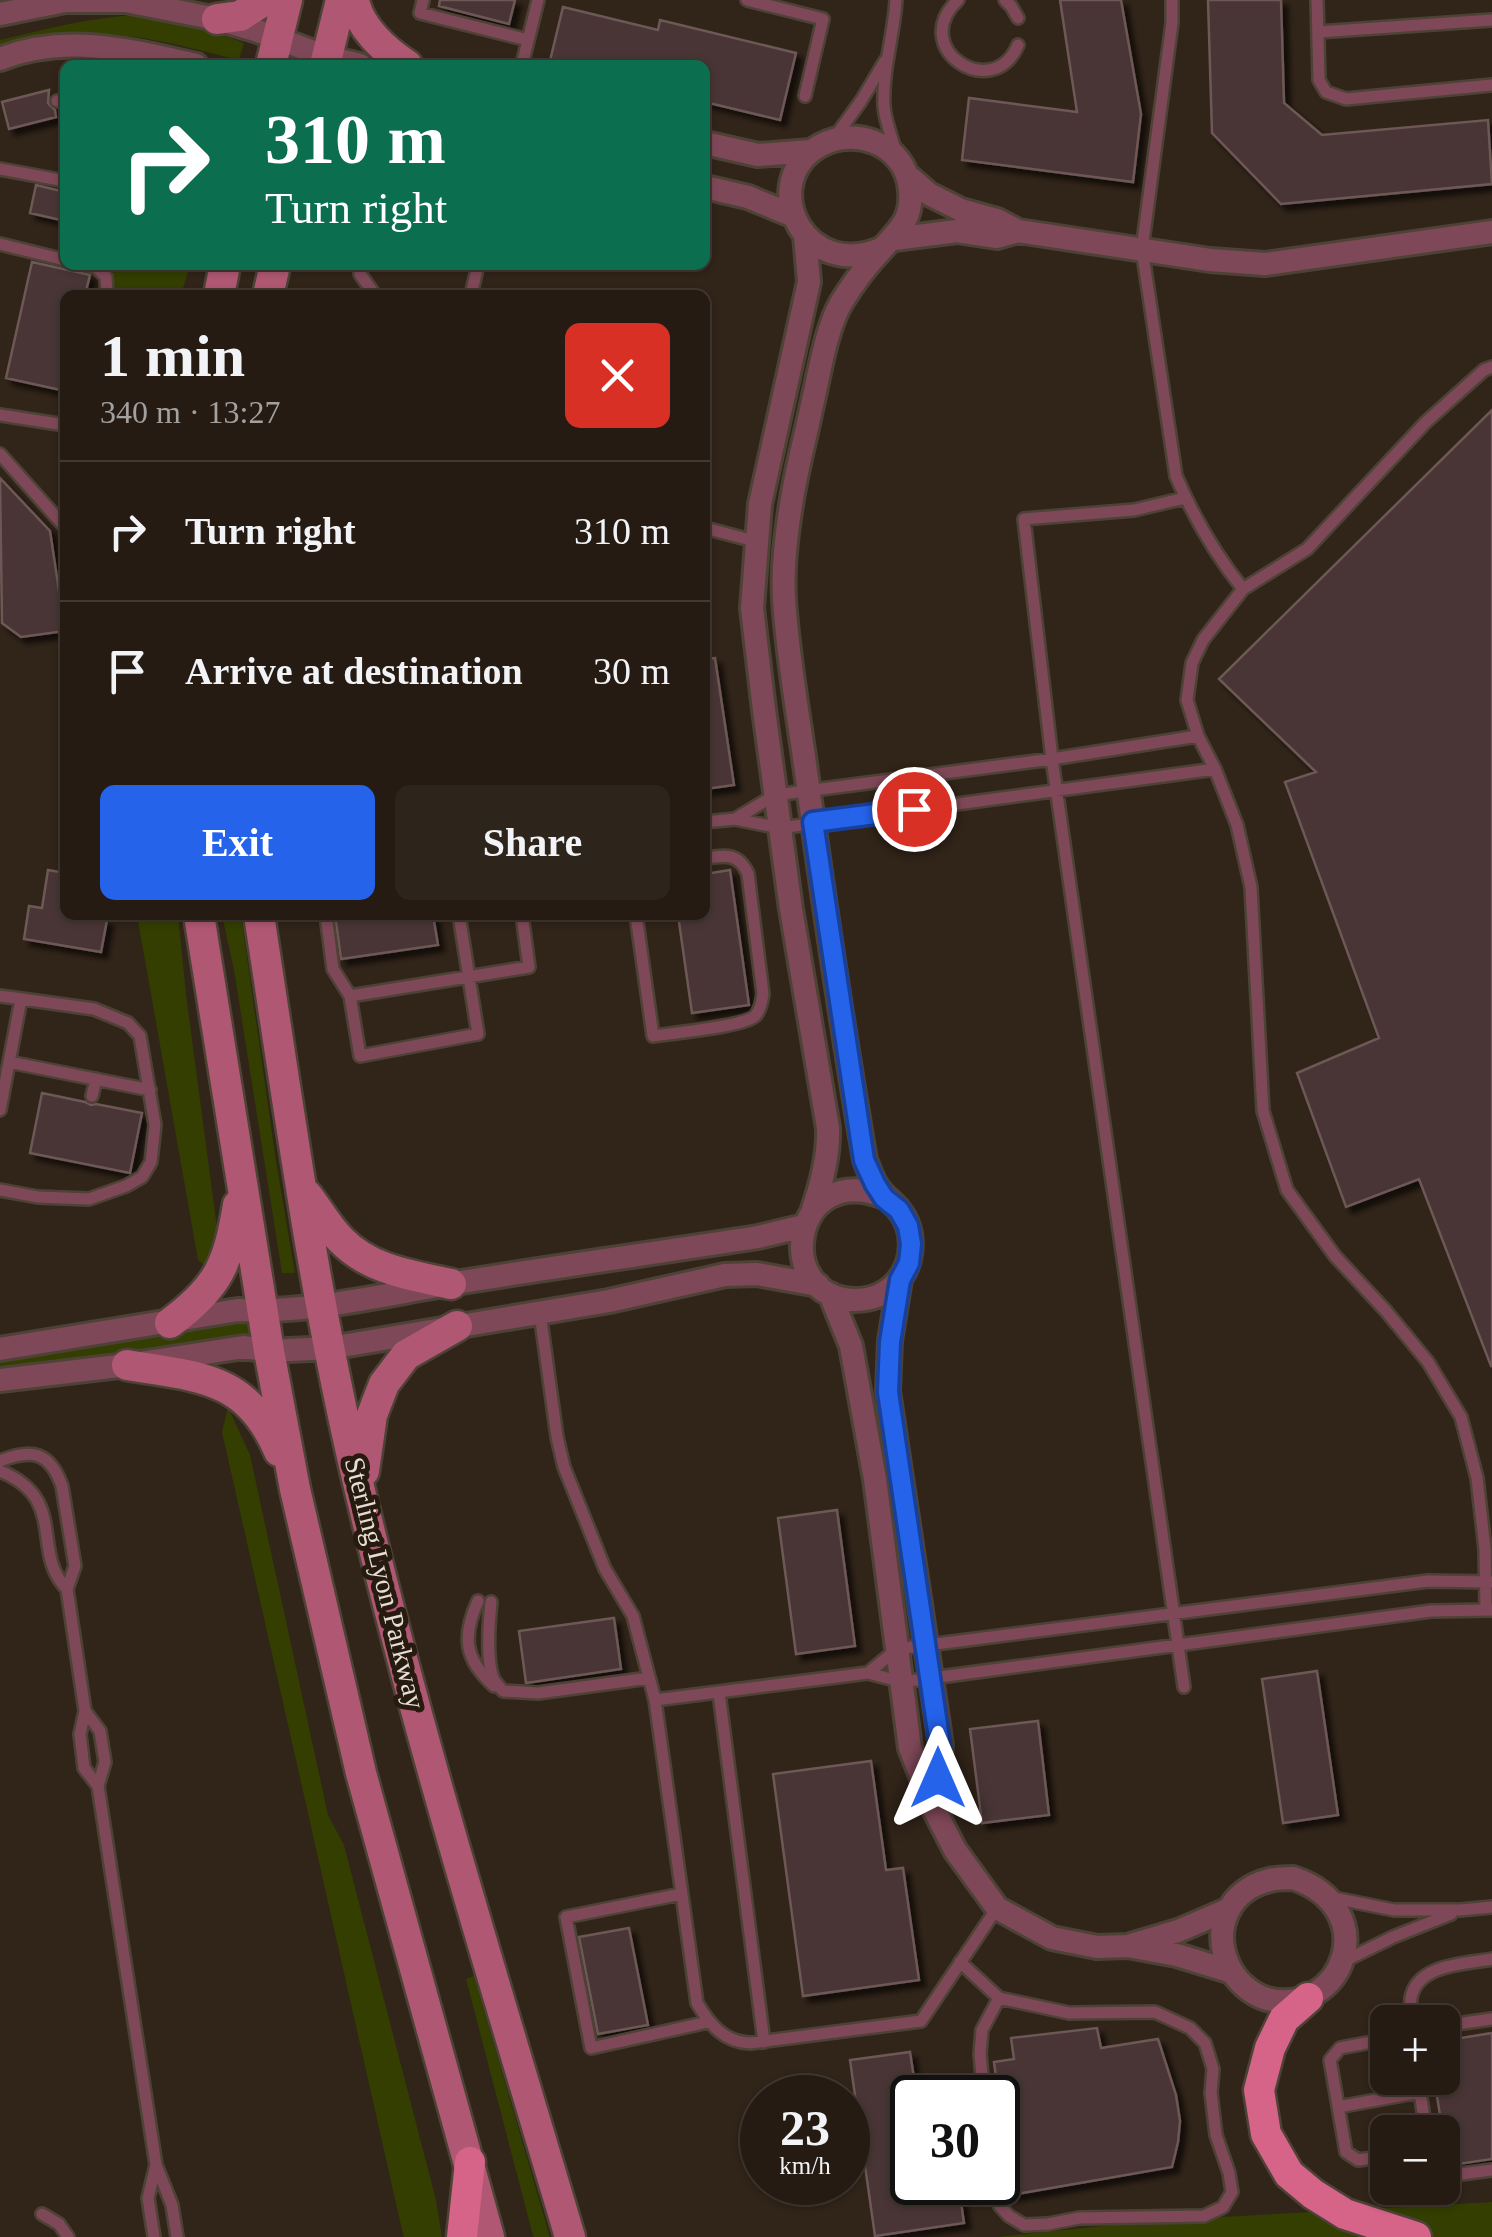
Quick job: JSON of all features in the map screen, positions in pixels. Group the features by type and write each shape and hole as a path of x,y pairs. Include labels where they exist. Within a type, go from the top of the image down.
{"main road":[{"path":"217,20 240,16 265,0"},
{"path":"274,52 287,0"},
{"path":"326,60 341,0"},
{"path":"354,0 368,30 400,60"},
{"path":"200,920 262,1311 295,1489 361,1774 489,2237"},
{"name":"Sterling Lyon Parkway","path":"260,920 301,1188 360,1494 425,1743 570,2237"},
{"path":"170,1323 214,1281 231,1246 242,1182"},
{"path":"301,1188 339,1238 357,1254 390,1270 450,1284"},
{"path":"360,1494 372,1415 384,1384 406,1354 457,1326"},
{"path":"127,1366 206,1378 239,1394 268,1428 295,1489"},
{"path":"1308,1998 1284,2019 1270,2048 1259,2090 1266,2134 1289,2174 1313,2194 1345,2214 1416,2237"},
{"path":"462,2237 470,2162"}],"street":[{"path":"0,14 65,1 126,1 217,20 274,52 320,60"},
{"path":"0,59 68,44 123,49 173,60"},
{"path":"1232,1972 1128,1946 1097,1947 1052,1938 997,1908 955,1850 910,1748 874,1479 850,1346 824,1290 802,1258 801,1242 822,1185 828,1128 775,794 752,608 760,504 809,282 790,198 792,181 811,152 832,139 850,136 884,146 929,194 961,210 998,220 1018,231 1142,250 1264,264 1492,232"},
{"path":"710,144 758,155 811,152"},
{"path":"884,1198 864,1160 813,822 784,596 793,492 824,354 840,305 904,225 910,209 910,192 902,167"},
{"path":"710,188 748,196 799,226 819,248 850,257 867,255 888,243 957,232 997,237 1018,231"},
{"path":"0,1349 238,1310 323,1307 758,1236 808,1219 823,1200 837,1193 870,1191 899,1210 908,1226 911,1244 909,1263 900,1280 890,1342 888,1392 940,1745 935,1812"},
{"path":"0,1380 127,1366 244,1347 269,1351 330,1348 609,1301 725,1275 757,1274 824,1290 844,1300 875,1298 900,1280"},
{"path":"1128,1946 1227,1910 1253,1886 1272,1879 1293,1878 1329,1897 1346,1934 1344,1956 1335,1974 1308,1998 1282,2002 1262,1998 1245,1988 1224,1954 1222,1934 1227,1910"}],"lane":[{"path":"424,0 420,13 528,40"},
{"path":"523,60 538,0"},
{"path":"747,0 823,19 805,96"},
{"path":"896,0 884,108 902,167"},
{"path":"958,0 946,13 942,26 948,52 956,62 968,69 995,68 1007,62 1018,45"},
{"path":"1005,0 1018,18"},
{"path":"1172,0 1142,250 1176,476 1217,557 1243,589"},
{"path":"1317,0 1320,80 1326,92 1346,99 1492,84"},
{"path":"1318,32 1492,20"},
{"path":"832,139 888,57"},
{"path":"0,169 60,179"},
{"path":"0,244 60,259"},
{"path":"655,1700 868,1673 902,1682 1431,1611 1489,1609 1477,1478 1461,1417 1428,1362 1335,1256 1287,1190 1263,1111 1251,887 1236,825 1187,700 1192,663 1203,640 1243,589 1307,550 1426,422 1492,367"},
{"path":"0,414 60,424"},
{"path":"0,454 60,521"},
{"path":"1184,1686 1056,792 1024,519 1134,510 1185,498"},
{"path":"710,529 758,542"},
{"path":"735,818 775,794 1198,736"},
{"path":"710,821 735,818 780,828 1214,770"},
{"path":"637,920 653,1036 739,1023 755,1016 761,1005 761,969 748,874 744,863 734,856 710,858"},
{"path":"327,920 333,969 350,996 360,1056 478,1034 460,920"},
{"path":"350,996 529,967 523,920"},
{"path":"0,996 94,1010 128,1023 140,1036 155,1125 151,1162 142,1177 126,1186 90,1199 38,1197 0,1190"},
{"path":"0,1110 22,999"},
{"path":"9,1062 150,1090"},
{"path":"92,1096 96,1079"},
{"path":"540,1313 556,1436 564,1467 605,1569 633,1616 655,1700 698,2004 708,2022 737,2042 764,2042 921,2020 997,1908"},
{"path":"0,1461 32,1452 45,1458 58,1474 65,1497 75,1566 67,1589 86,1711 80,1734 84,1768 98,1786"},
{"path":"0,1471 37,1498 45,1517 54,1571 67,1589"},
{"path":"868,1673 897,1649 1428,1581 1489,1582"},
{"path":"504,1692 493,1678 484,1601 469,1620 470,1656 486,1679 504,1692 538,1693 649,1678"},
{"path":"720,1693 764,2042"},
{"path":"86,1711 100,1731 105,1762 98,1786 156,2165 172,2205 177,2237"},
{"path":"682,1894 566,1917 591,2048 708,2022"},
{"path":"1329,1897 1394,1910 1492,1907"},
{"path":"1340,1963 1460,1910"},
{"path":"1411,2005 1418,1982 1438,1969 1492,1960"},
{"path":"960,1962 999,1998 1069,2013 1156,2012 1190,2028 1206,2043 1214,2069 1211,2093 1216,2135 1232,2192 1223,2207 1204,2216 1078,2218 1024,2225 999,2205"},
{"path":"982,2075 982,2030 999,1998"},
{"path":"1460,2023 1492,2019"},
{"path":"1370,2043 1340,2048 1330,2060 1346,2152 1358,2160 1370,2158"},
{"path":"1338,2107 1404,2095"},
{"path":"154,2237 148,2198 156,2165"},
{"path":"1460,2174 1492,2170"},
{"path":"42,2214 59,2224 68,2237"}],"green space":[{"path":"134,15 190,26 244,43 239,60 113,34 61,35 0,45 0,40 50,28"},
{"path":"114,270 188,270 182,290 108,290"},
{"path":"138,920 179,920 217,1228 209,1269 198,1260"},
{"path":"223,920 242,920 295,1273 282,1273"},
{"path":"262,1311 269,1351 0,1380 0,1349"},
{"path":"228,1407 250,1455 328,1815 344,1845 436,2200 442,2237 404,2237 402,2230 222,1432"},
{"path":"474,1976 550,2237 534,2237 532,2232 466,1979"},
{"path":"1492,2202 1492,2237 997,2237 1150,2221"}],"building":[{"path":"440,0 515,0 509,24 439,6"},
{"path":"1060,0 1121,0 1141,114 1133,182 962,160 969,98 1077,112"},
{"path":"1208,0 1281,0 1284,103 1322,135 1488,120 1492,184 1281,204 1212,133"},
{"path":"563,7 658,30 660,20 796,53 780,120 710,103 710,60 550,60"},
{"path":"49,90 48,103 56,117 9,129 2,102"},
{"path":"36,185 60,191 60,220 30,213"},
{"path":"32,262 90,275 86,290 60,290 60,390 6,378"},
{"path":"1492,410 1491,1366 1419,1179 1346,1207 1297,1073 1379,1038 1285,782 1316,772 1219,679"},
{"path":"0,478 50,531 60,598 60,632 21,637 2,623"},
{"path":"710,658 715,658 734,785 710,788"},
{"path":"48,870 60,872 60,920 107,920 101,952 24,939 29,906 42,908"},
{"path":"730,870 749,1005 692,1013 679,920 710,920 710,873"},
{"path":"336,920 434,920 438,945 341,959"},
{"path":"42,1093 142,1113 130,1173 30,1153"},
{"path":"837,1510 855,1646 796,1654 778,1518"},
{"path":"614,1618 621,1669 526,1683 519,1631"},
{"path":"1317,1671 1338,1815 1283,1823 1262,1679"},
{"path":"1038,1721 1049,1815 982,1823 970,1729"},
{"path":"871,1761 886,1870 903,1868 919,1980 803,1996 773,1774"},
{"path":"629,1928 648,2025 598,2034 579,1937"},
{"path":"1097,2028 1101,2048 1158,2039 1180,2121 1172,2167 1020,2193 1020,2075 996,2075 994,2062 1014,2059 1011,2038"},
{"path":"1492,2033 1492,2159 1460,2164 1460,2115 1440,2115 1437,2095 1460,2095 1460,2038"},
{"path":"910,2052 914,2075 890,2075 890,2205 961,2205 964,2223 875,2236 870,2201 870,2075 852,2075 850,2060"}],"route":[{"path":"914,809 813,822 864,1160 884,1198 899,1210 908,1226 911,1244 909,1263 900,1280 890,1342 888,1392 940,1745 938,1778"}]}
